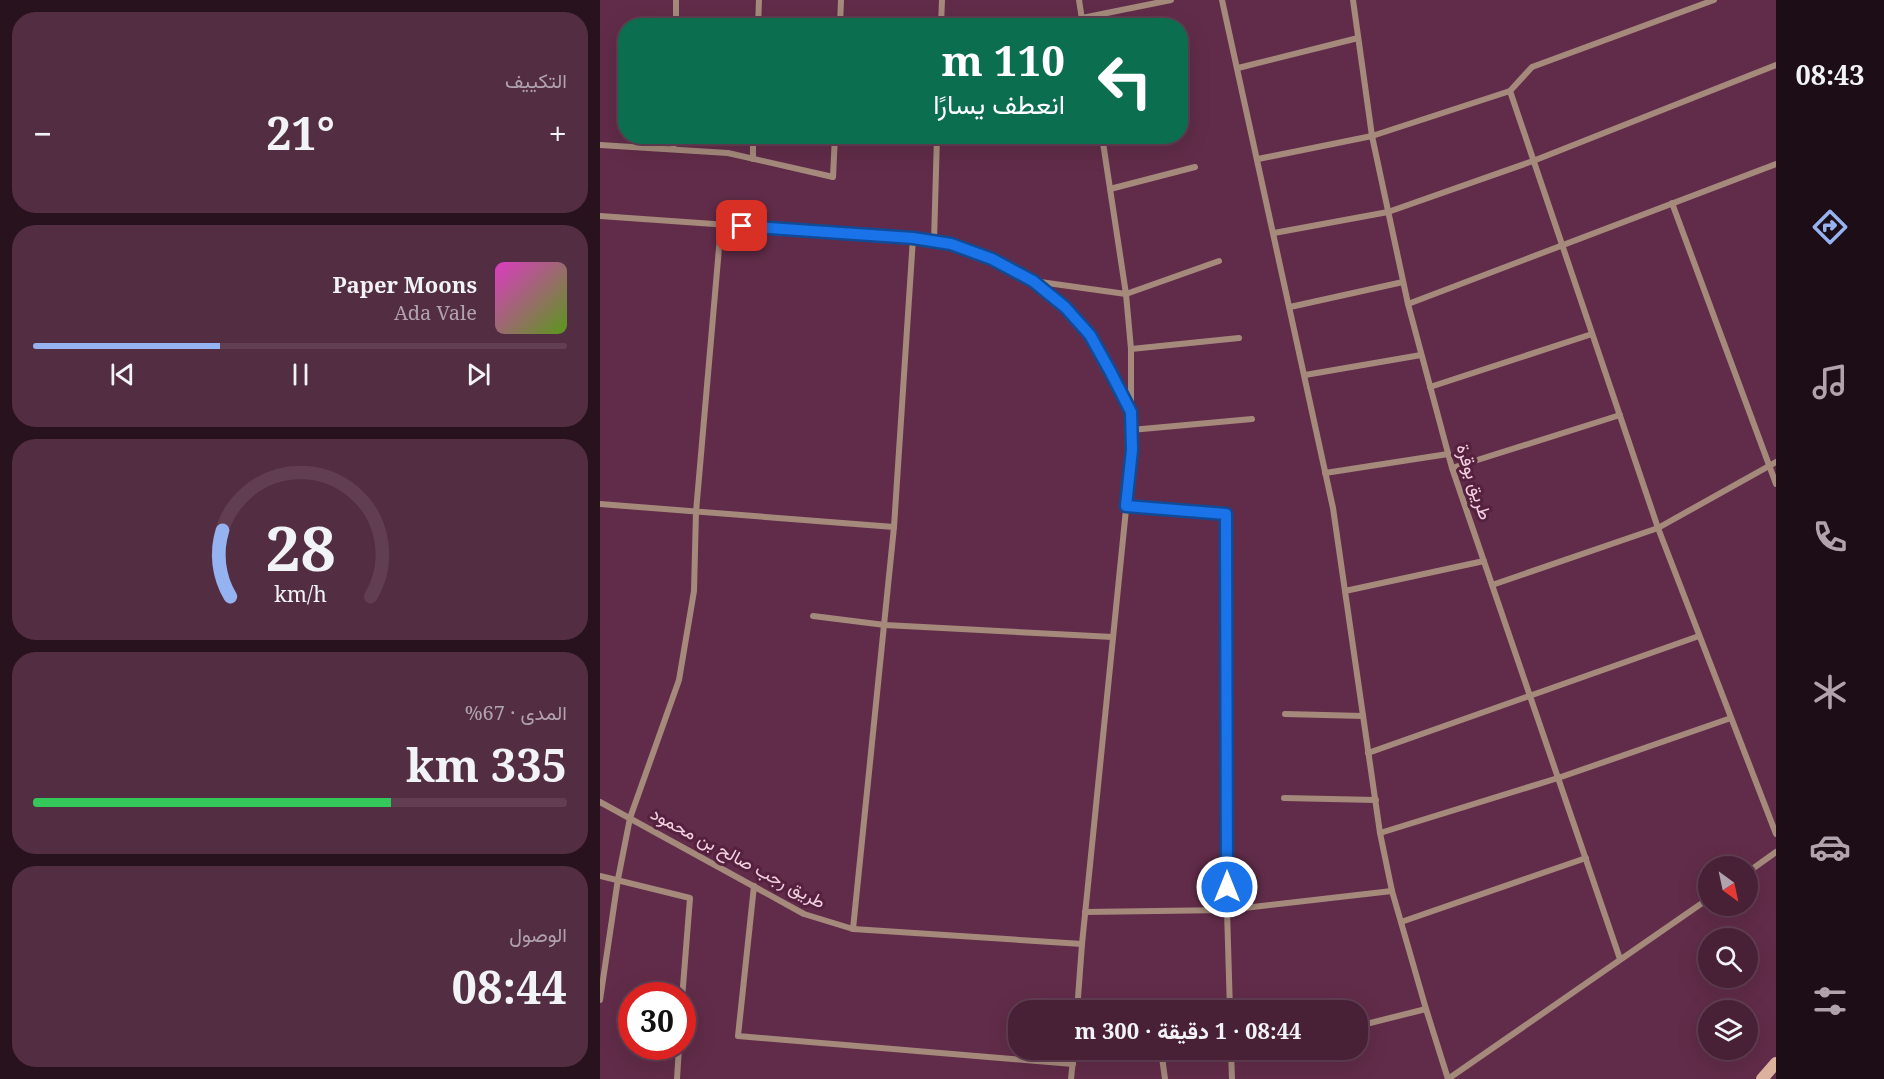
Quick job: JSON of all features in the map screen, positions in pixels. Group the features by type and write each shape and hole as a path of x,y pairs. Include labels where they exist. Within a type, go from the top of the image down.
{"street":[{"path":"676,0 676,18"},
{"path":"758,18 759,0"},
{"path":"840,18 841,0"},
{"path":"941,18 942,0"},
{"path":"1079,0 1082,18 1172,0"},
{"path":"1222,0 1333,508 1380,833 1392,891 1448,1079 1698,905"},
{"name":"طريق بوقرة","path":"1353,0 1372,136 1407,304 1448,454 1620,960"},
{"path":"1258,159 1372,136 1509,91 1532,67 1714,0"},
{"path":"1238,68 1358,38"},
{"path":"1274,233 1388,212 1533,161 1776,65"},
{"path":"1509,91 1658,528 1776,834"},
{"path":"674,144 674,149"},
{"path":"753,144 753,159"},
{"path":"600,145 728,153 833,177 835,144"},
{"path":"934,241 937,144"},
{"path":"1078,1000 1132,450 1131,349 1126,294 1103,144"},
{"path":"1407,304 1776,164"},
{"path":"1110,189 1195,167"},
{"path":"1672,203 1776,484"},
{"path":"600,216 913,238 951,244 992,259 1033,281 1065,307 1090,335 1131,412"},
{"path":"600,1000 618,879 630,818 679,680 694,591 696,512 721,225"},
{"path":"853,929 894,527 913,238"},
{"path":"1033,281 1126,294 1219,261"},
{"path":"1290,307 1403,282"},
{"path":"1430,387 1592,334"},
{"path":"1131,349 1239,338"},
{"path":"1305,375 1421,356"},
{"path":"1452,468 1620,415"},
{"path":"1131,430 1252,419"},
{"path":"1325,473 1448,454"},
{"path":"1492,585 1658,528 1776,462"},
{"path":"600,504 894,527"},
{"path":"1126,506 1226,514 1227,910 1230,1000"},
{"path":"1345,591 1484,561"},
{"path":"813,616 885,625 1113,637"},
{"path":"1368,753 1699,636"},
{"path":"1285,714 1363,716"},
{"path":"1380,833 1558,778 1731,718"},
{"path":"1284,798 1376,800"},
{"name":"طريق رجب صالح بن محمود","path":"600,802 804,914 853,929 1082,945"},
{"path":"1758,865 1776,852"},
{"path":"1401,922 1586,858"},
{"path":"600,876 690,898 683,982"},
{"path":"754,886 738,1036 1073,1064"},
{"path":"1085,912 1227,910 1392,891"},
{"path":"1368,1024 1426,1009"},
{"path":"677,1079 678,1060"},
{"path":"1071,1079 1073,1060"},
{"path":"1162,1060 1165,1079"},
{"path":"1231,1060 1232,1079"},
{"path":"1762,1079 1776,1063"}],"route":[{"path":"742,226 913,238 951,244 992,259 1033,281 1065,307 1090,335 1131,412 1132,450 1126,506 1226,514 1227,887"}]}
